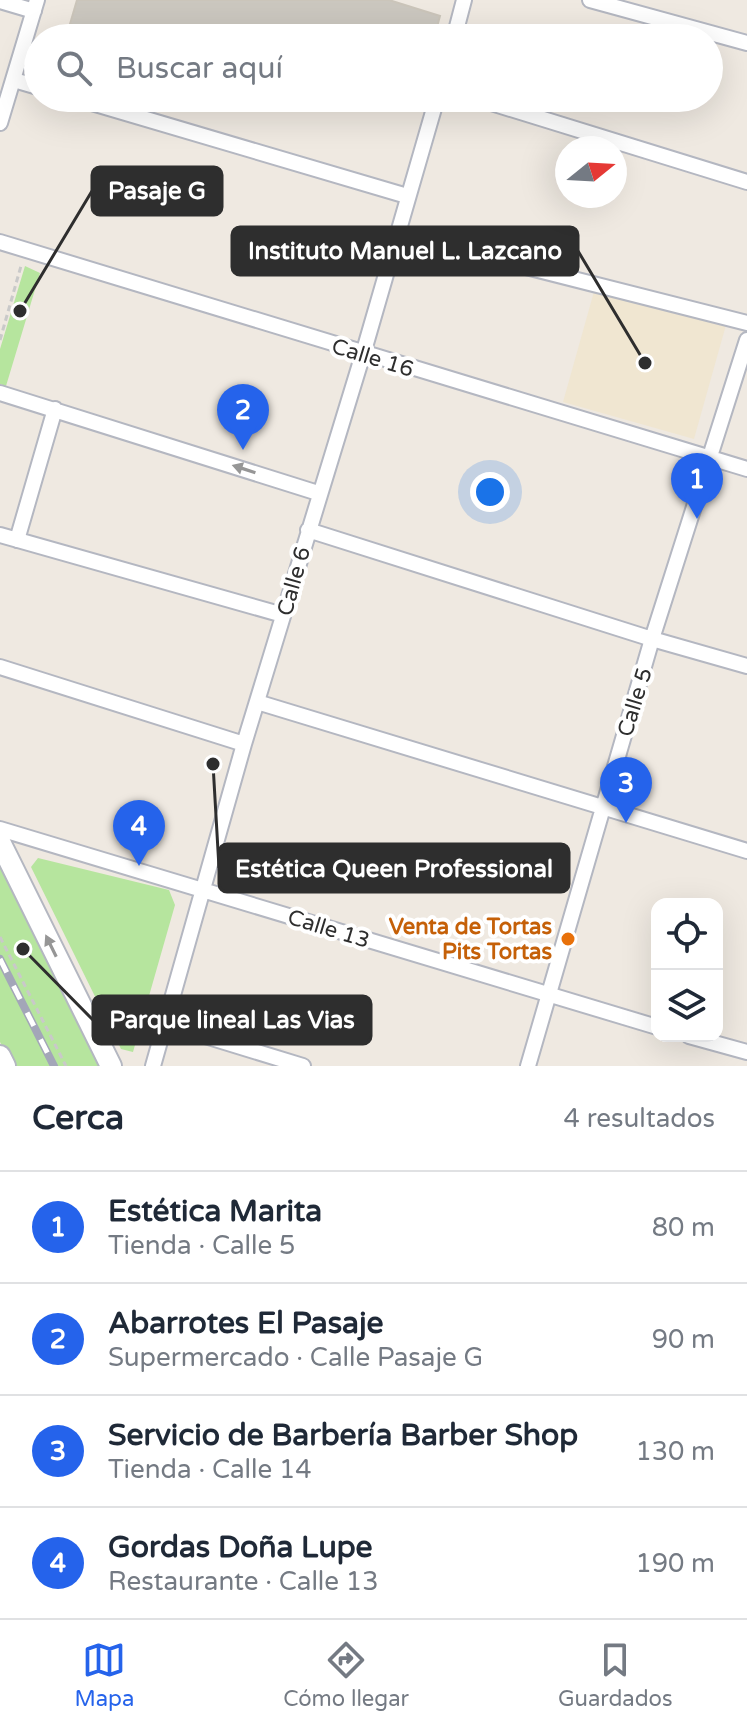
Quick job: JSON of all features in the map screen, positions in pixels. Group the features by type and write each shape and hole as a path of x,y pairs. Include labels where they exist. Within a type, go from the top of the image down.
{"main road":[{"path":"0,842 111,1066"},
{"path":"0,1056 5,1066"}],"street":[{"path":"458,24 464,0"},
{"path":"590,0 678,24"},
{"path":"0,1 36,6"},
{"path":"723,36 747,43"},
{"path":"0,123 24,46"},
{"path":"14,80 24,83"},
{"path":"122,112 407,196"},
{"name":"Calle 6","path":"153,1066 244,744 318,493 363,354 433,112"},
{"path":"520,112 747,182"},
{"path":"396,234 747,323"},
{"name":"Calle 16","path":"0,242 747,469"},
{"name":"Calle 5","path":"528,1066 652,639 747,340"},
{"path":"0,393 318,493"},
{"path":"17,540 55,409"},
{"path":"308,530 747,666"},
{"path":"0,535 283,615"},
{"path":"0,667 244,744"},
{"path":"257,702 747,851"},
{"name":"Calle 13","path":"0,829 651,1025"},
{"path":"166,1024 303,1066"},
{"path":"711,1042 747,1052"}],"path":[{"path":"0,340 25,251"},
{"path":"0,937 66,1066"}],"shaded area":[{"path":"595,288 726,325 694,439 563,402"}],"green space":[{"path":"25,266 40,273 6,386 0,384 0,349"},
{"path":"0,857 103,1066 12,1066 0,1042"},
{"path":"38,858 169,890 175,905 133,1052 121,1049 31,867"}],"building":[{"path":"77,0 389,0 440,16 438,24 70,24"}],"railway":[{"path":"0,959 54,1066"}],"place":[{"name":"Pasaje G","path":"20,311"},
{"name":"Instituto Manuel L. Lazcano","path":"645,363"},
{"name":"Abarrotes El Pasaje","path":"243,450"},
{"name":"Estética Marita","path":"697,519"},
{"name":"Estética Queen Professional","path":"213,764"},
{"name":"Servicio de Barbería Barber Shop","path":"626,823"},
{"name":"Gordas Doña Lupe","path":"139,866"},
{"name":"Venta de Tortas Pits Tortas","path":"568,939"},
{"name":"Parque lineal Las Vias","path":"23,949"}]}
